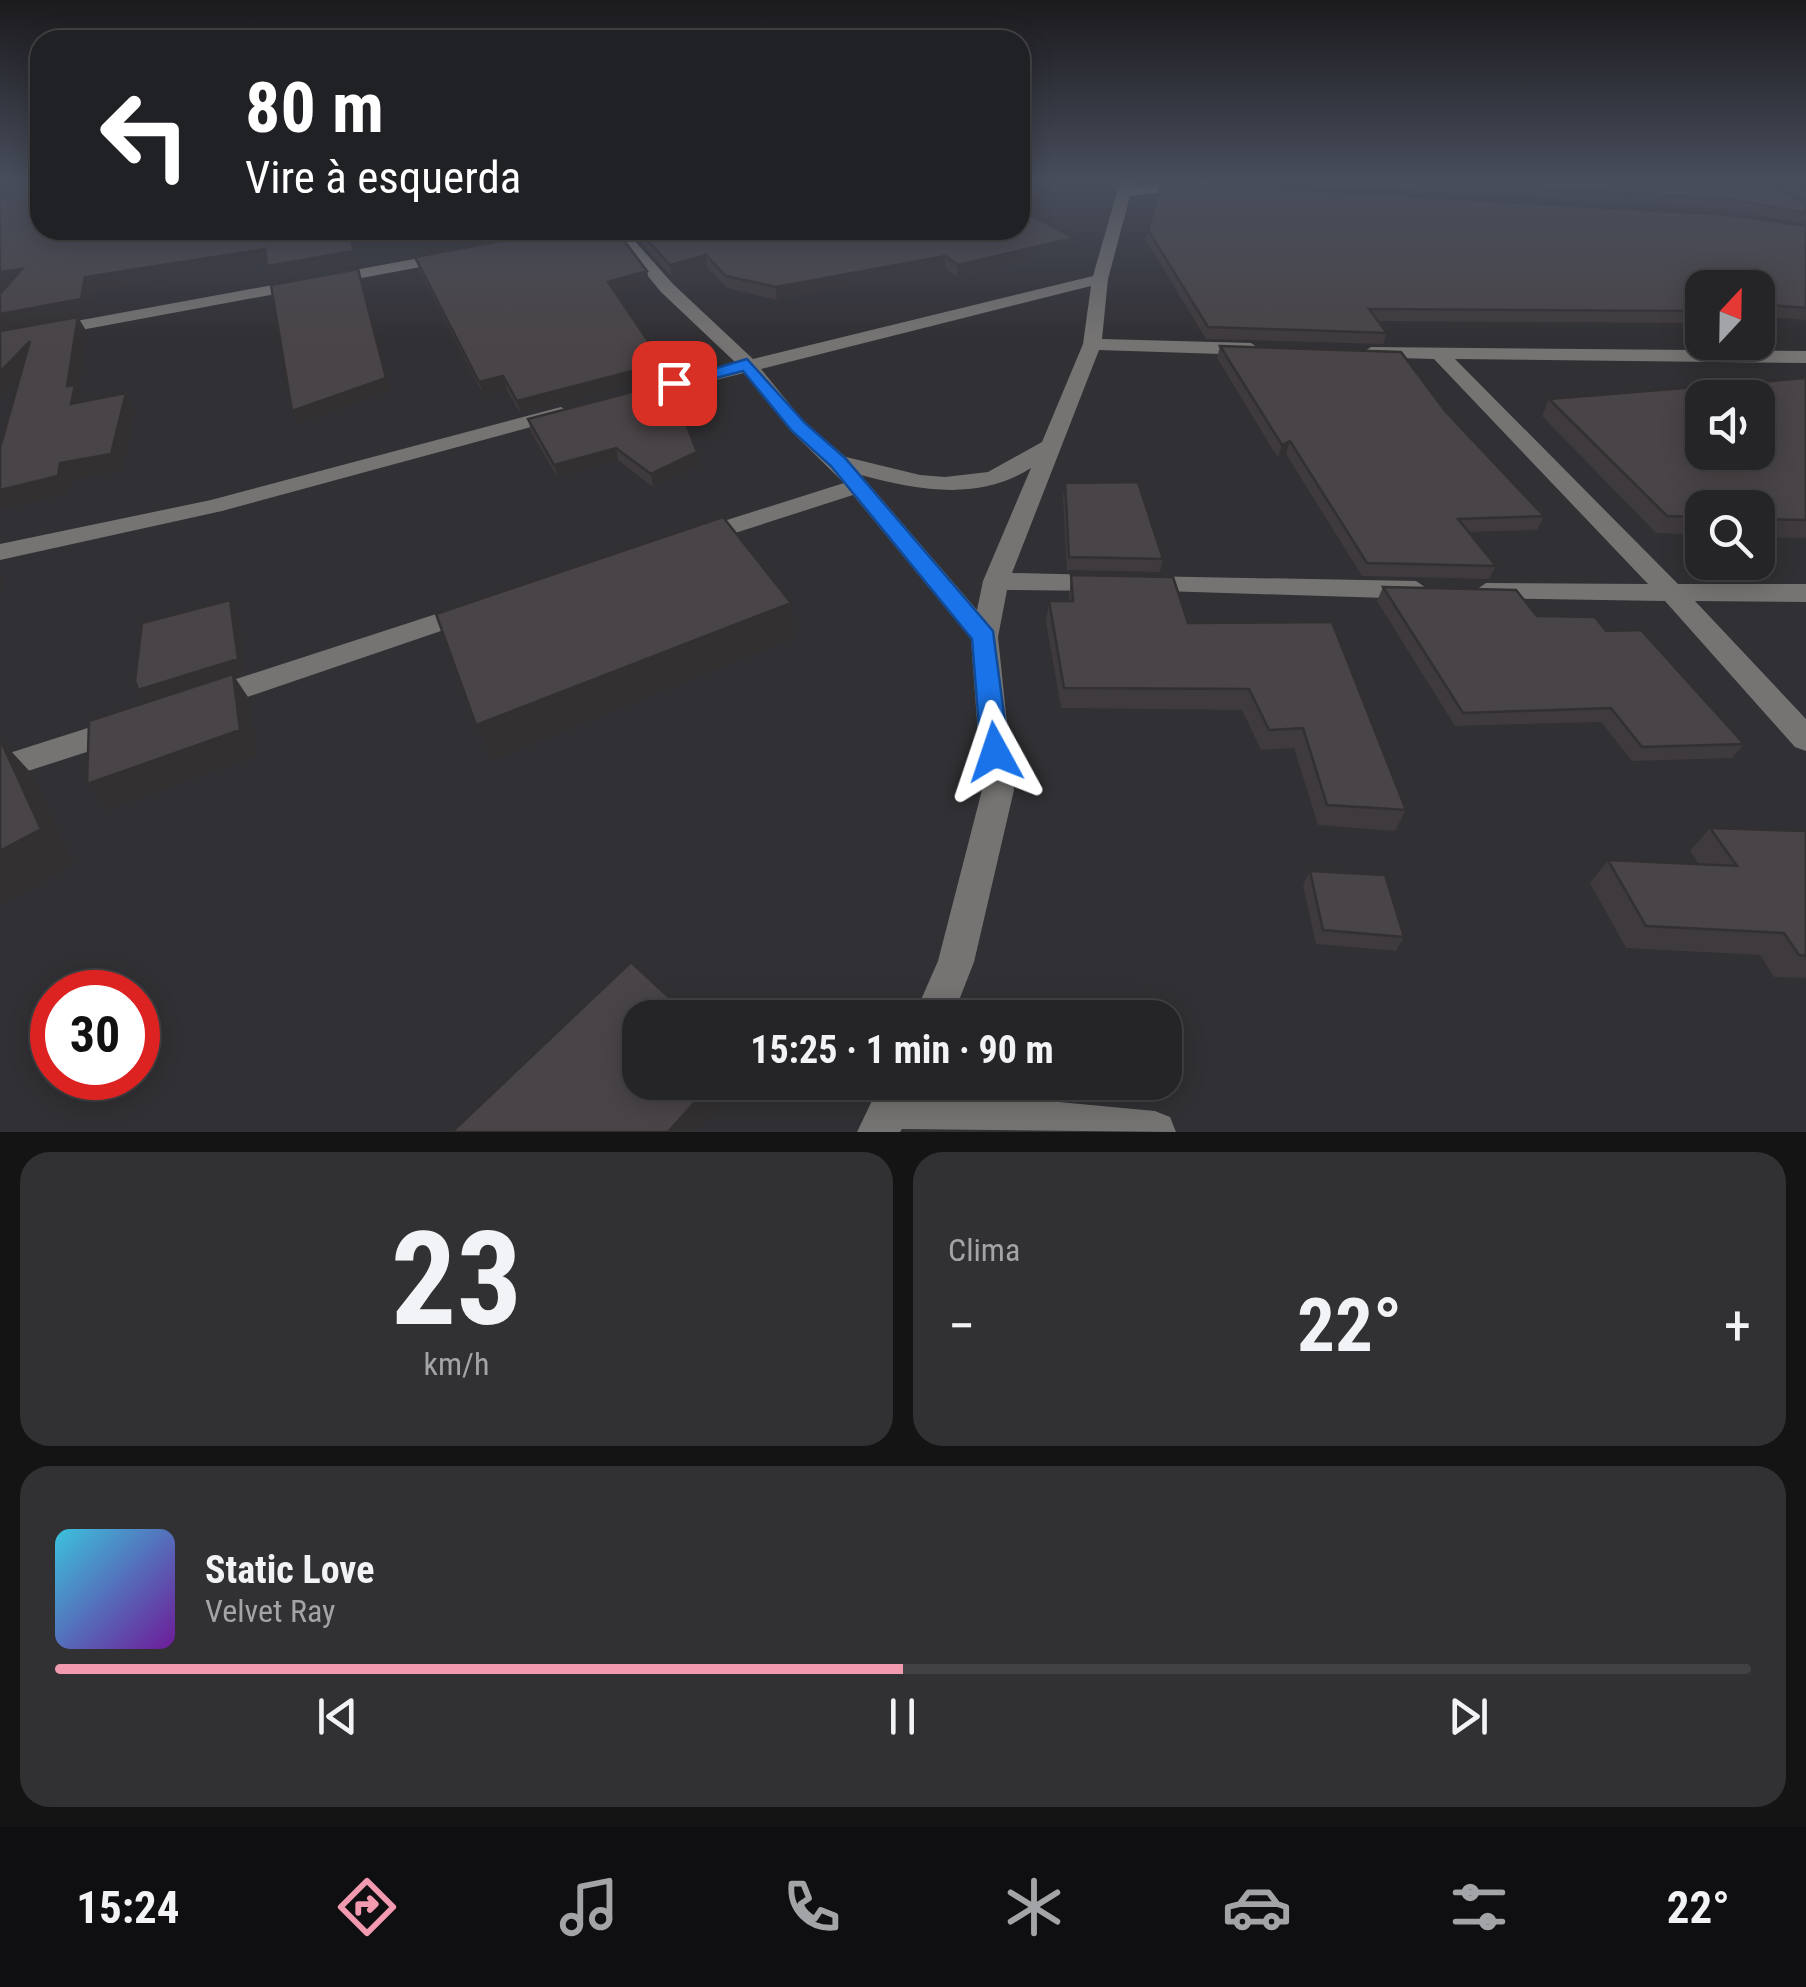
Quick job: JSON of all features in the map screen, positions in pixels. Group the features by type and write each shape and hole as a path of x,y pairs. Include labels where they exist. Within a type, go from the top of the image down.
{"street":[{"path":"940,1000 956,962 998,790 984,637 996,581 1047,445 1092,344 1100,279 1114,234"},
{"path":"625,240 666,288 747,364 798,427 838,462 984,637"},
{"path":"0,340 459,256"},
{"path":"619,398 1100,279"},
{"path":"1092,344 1266,350"},
{"path":"1344,352 1441,356 1806,356"},
{"path":"1441,356 1674,596 1806,739"},
{"path":"0,552 214,506 582,407"},
{"path":"838,462 939,484 981,484 1017,472 1047,445"},
{"path":"673,544 858,486"},
{"path":"996,581 1674,596 1806,593"},
{"path":"176,711 488,605"},
{"path":"0,768 139,723"},
{"path":"891,1107 1154,1132"}],"building":[{"path":"0,234 30,234 30,240 351,240 354,251 267,266 265,249 85,277 81,299 0,314 0,294 22,269 0,272"},
{"path":"1030,234 1065,234 1073,238 958,265 945,256 776,287 726,276 706,255 670,265 647,240 1030,240"},
{"path":"1150,234 1806,234 1806,308 1775,305 1775,270 1685,270 1685,311 1369,309 1387,333 1208,327"},
{"path":"506,240 624,240 647,271 608,282 663,363 517,401 503,376 479,382 415,257"},
{"path":"358,269 386,378 292,411 271,285"},
{"path":"78,317 67,386 75,385 71,404 126,393 111,454 60,463 58,476 0,490 0,448 30,341 0,372 0,331"},
{"path":"1220,346 1401,352 1446,412 1544,516 1458,519 1496,566 1367,563 1290,441 1282,445"},
{"path":"1806,378 1806,520 1775,519 1775,490 1685,490 1685,517 1667,516 1549,399 1685,388 1685,470 1775,470 1775,381"},
{"path":"670,382 697,452 651,474 616,448 554,465 528,419"},
{"path":"1138,482 1163,559 1069,557 1065,483"},
{"path":"723,517 791,603 476,725 436,614"},
{"path":"1071,575 1173,577 1188,623 1332,622 1406,810 1327,805 1303,728 1269,730 1249,689 1064,688 1049,601 1073,601"},
{"path":"1383,587 1516,590 1537,616 1595,617 1606,631 1641,630 1744,744 1642,747 1611,708 1463,713"},
{"path":"230,600 238,659 138,690 135,681 142,623"},
{"path":"233,674 240,730 87,784 89,721"},
{"path":"0,739 41,829 0,851"},
{"path":"1710,828 1806,831 1806,956 1799,955 1784,933 1646,926 1608,860 1737,866"},
{"path":"1310,871 1385,875 1404,937 1323,930"},
{"path":"631,962 672,1000 622,1000 622,1100 697,1100 668,1132 452,1132"}],"route":[{"path":"674,383 747,364 798,427 838,462 984,637 995,752"}]}
